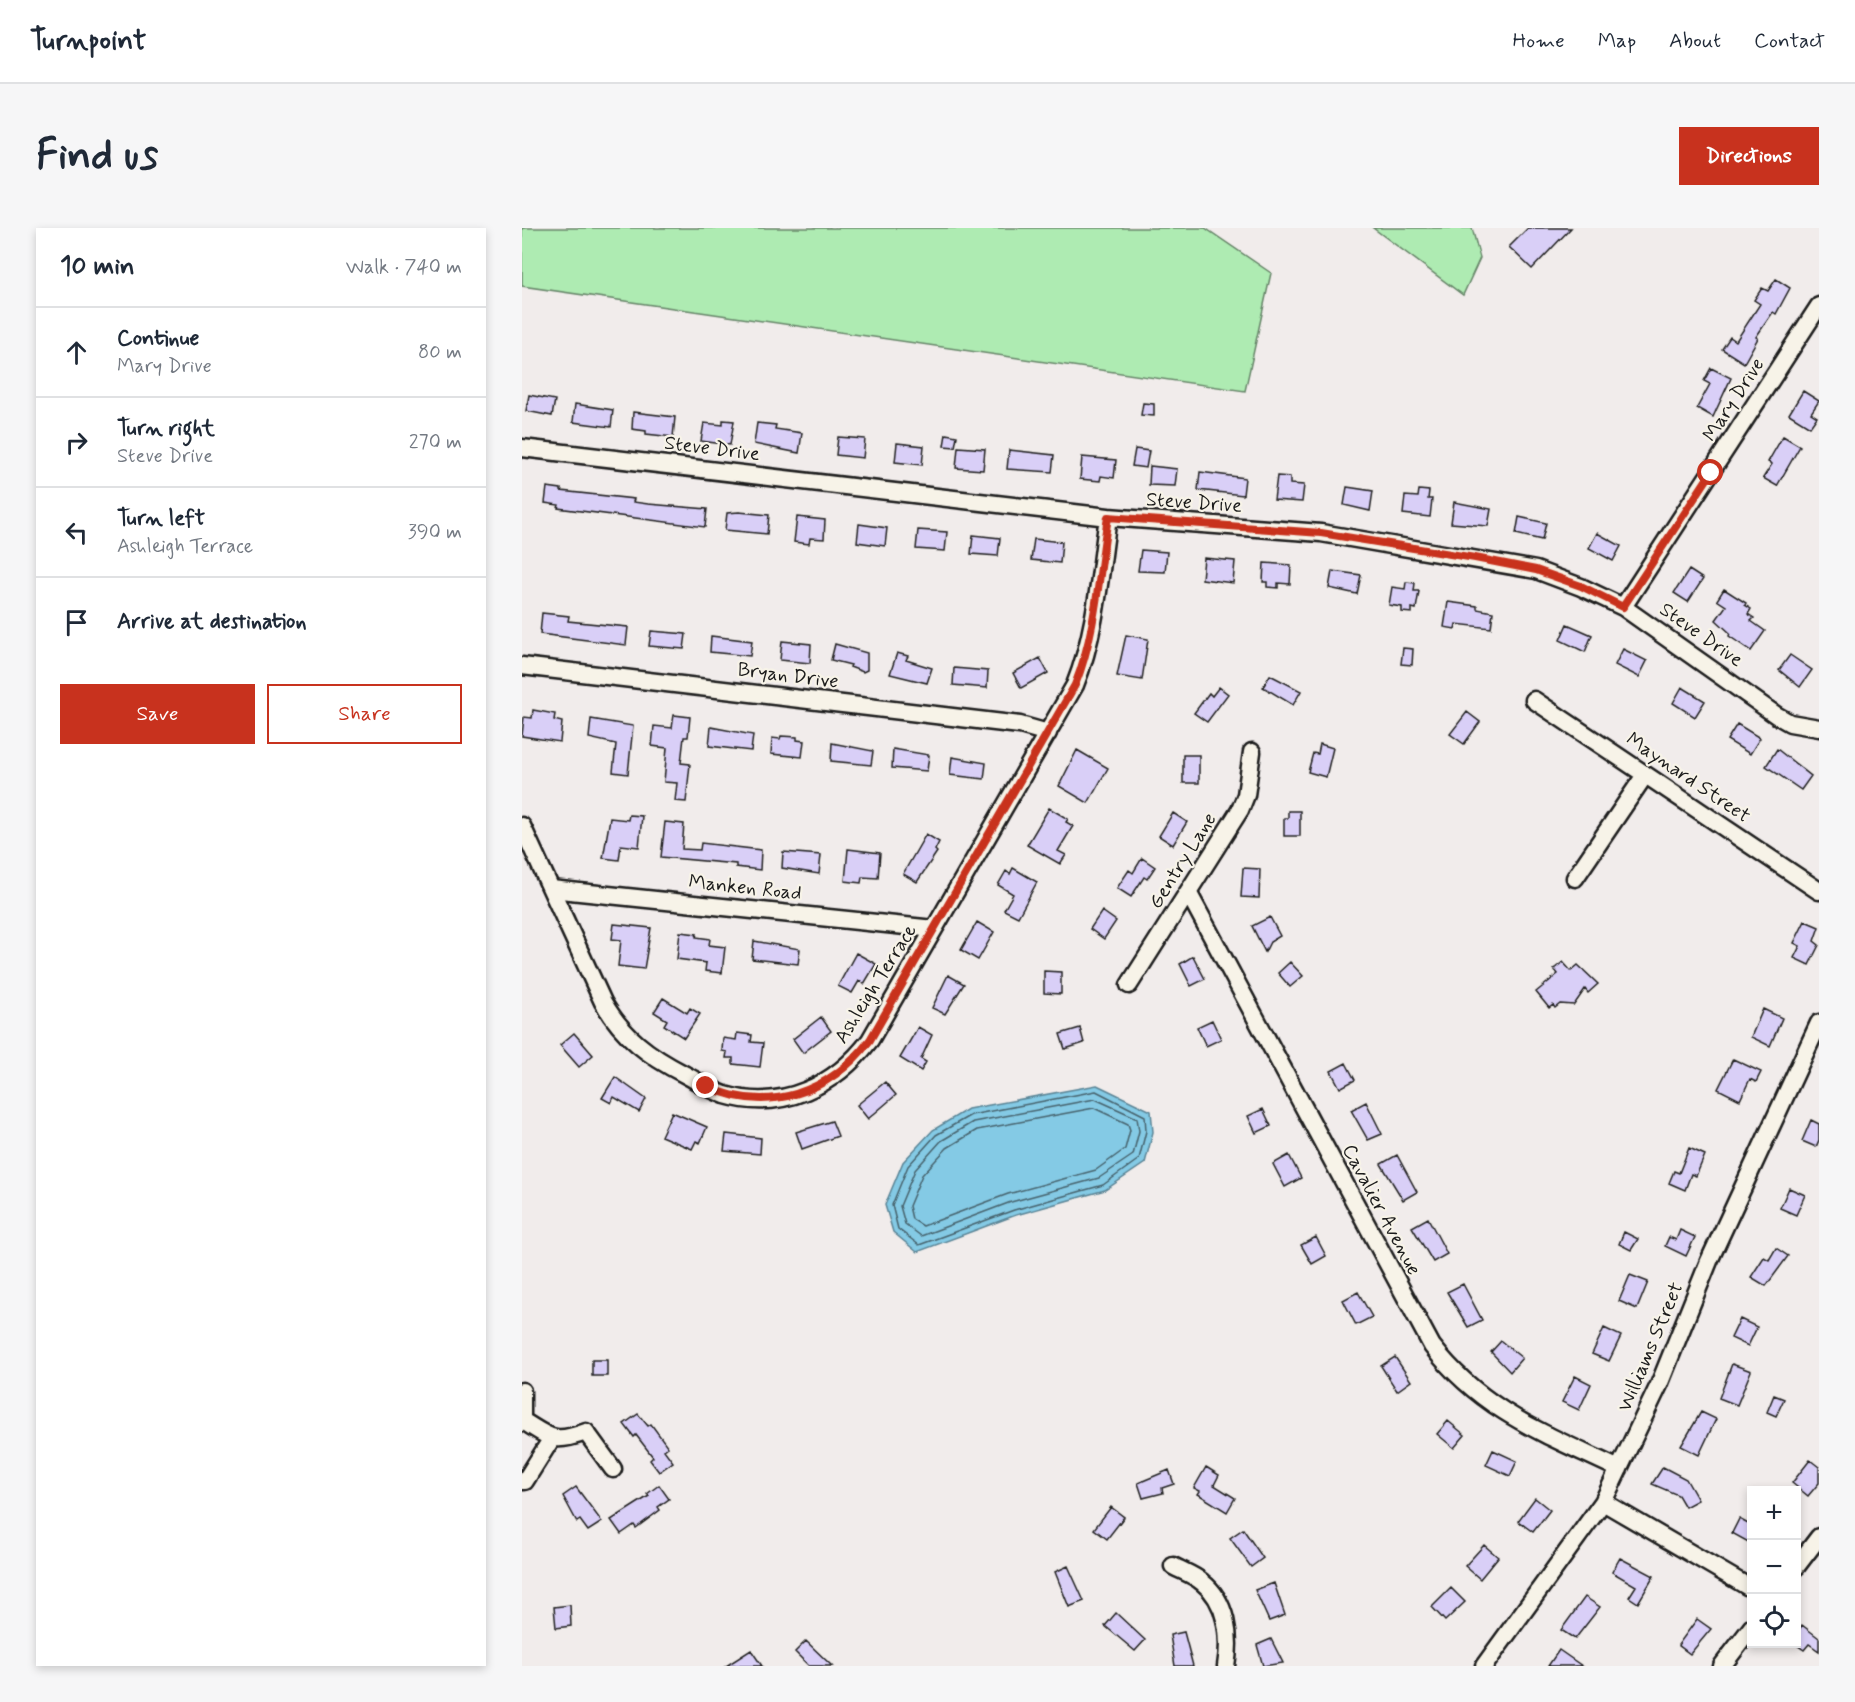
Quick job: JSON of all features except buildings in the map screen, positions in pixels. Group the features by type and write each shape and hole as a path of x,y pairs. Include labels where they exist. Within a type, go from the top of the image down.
{"street":[{"name":"Mary Drive","path":"1623,607 1819,306"},
{"name":"Steve Drive","path":"522,448 1108,517 1321,533 1536,570 1581,586 1623,607 1776,716 1790,723 1819,728"},
{"name":"Ashleigh Terrace","path":"522,826 603,1002 615,1023 628,1038 660,1062 724,1095 770,1100 800,1094 826,1081 856,1058 870,1040 1048,733 1083,667 1108,517"},
{"name":"Bryan Drive","path":"522,666 1031,726 1048,733"},
{"name":"Maynard Street","path":"1534,700 1819,891"},
{"name":"Gentry Lane","path":"1129,985 1246,795 1252,752"},
{"path":"1575,878 1645,775"},
{"name":"Manken Road","path":"551,889 934,929"},
{"name":"Cavalier Avenue","path":"1188,892 1432,1346 1462,1381 1504,1413 1619,1469"},
{"name":"Williams Street","path":"1484,1666 1603,1502 1659,1385 1709,1261 1814,1049 1819,1023"},
{"path":"522,1391 522,1422 552,1438 564,1440 586,1432 613,1469"},
{"path":"522,1480 525,1481 552,1438"},
{"path":"1603,1502 1747,1586"},
{"path":"1801,1562 1819,1537"},
{"path":"1173,1566 1202,1582 1222,1607 1228,1642 1226,1666"},
{"path":"1722,1666 1747,1634"}],"green space":[{"path":"522,228 1205,228 1271,273 1245,391 522,286"},
{"path":"1373,228 1472,228 1480,258 1463,295"}],"water":[{"path":"1097,1085 1151,1111 1153,1132 1145,1163 1105,1190 1016,1215 917,1252 893,1232 885,1205 903,1162 933,1130 968,1109"}],"route":[{"path":"706,1086 724,1095 749,1099 770,1100 790,1097 809,1090 843,1070 870,1040 1075,685 1083,667 1108,517 1321,533 1475,558 1536,570 1581,586 1623,607 1711,473"}]}
